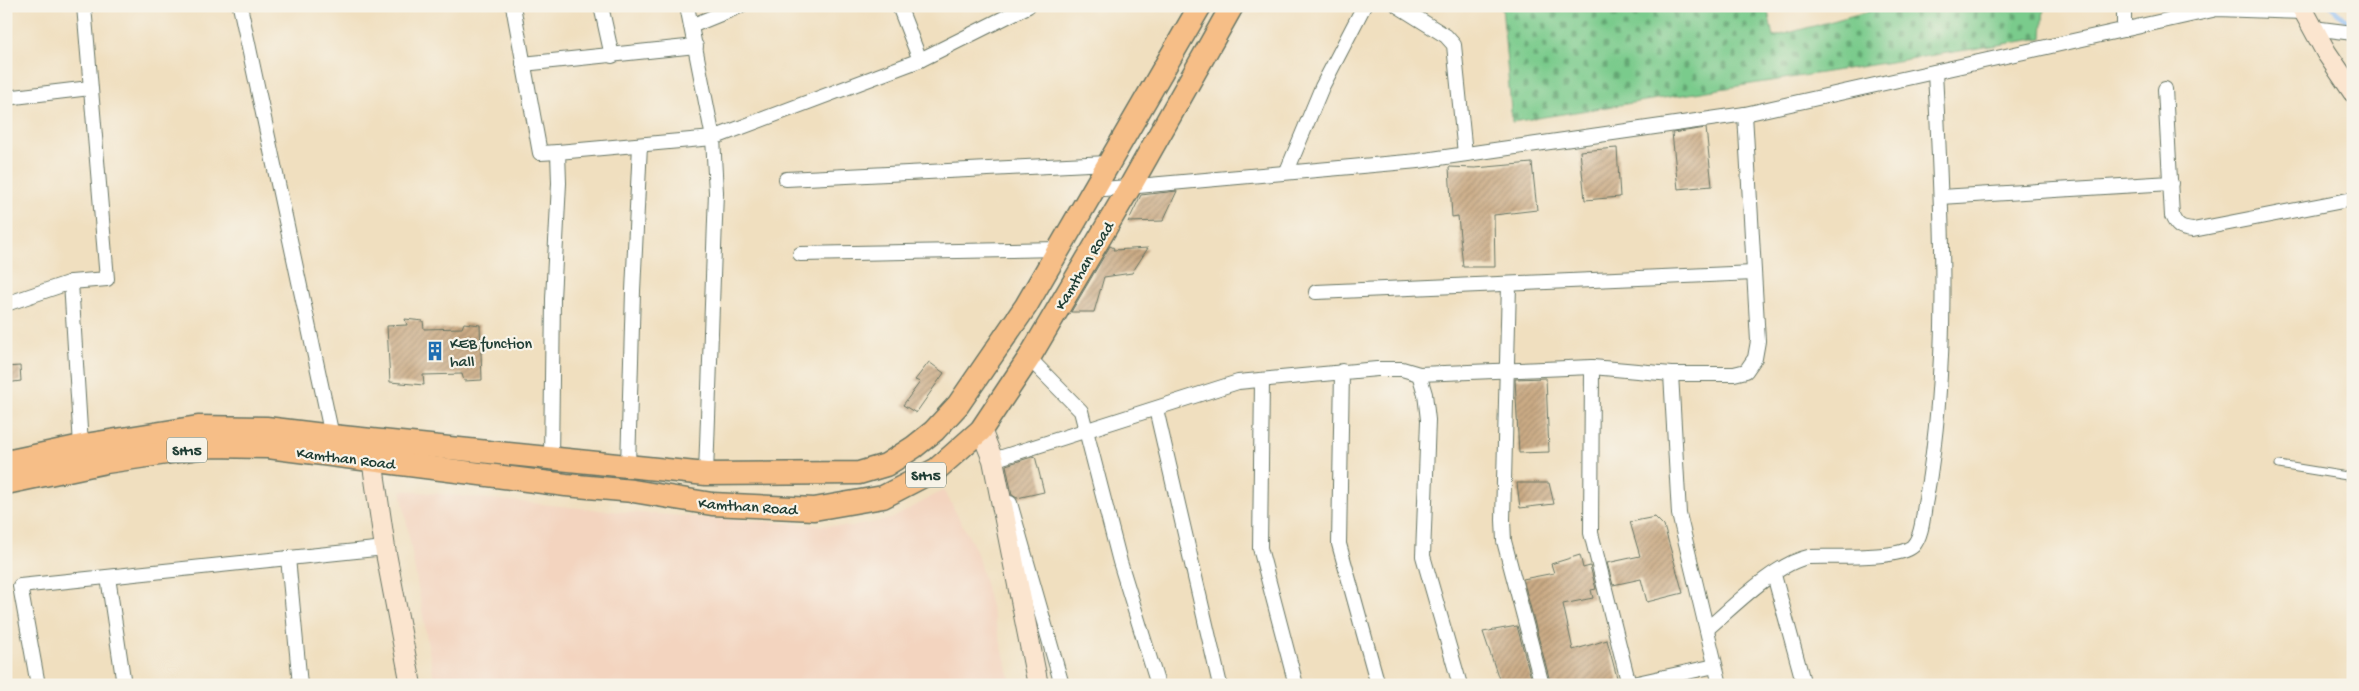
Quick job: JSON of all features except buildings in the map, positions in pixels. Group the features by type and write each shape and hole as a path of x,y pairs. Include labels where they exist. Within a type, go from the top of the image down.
{"main road":[{"name":"Kamthan Road","path":"6,483 106,462 213,446 370,450 551,458 706,474 860,473 886,465 934,431 958,405 1026,306 1200,6"},
{"name":"Kamthan Road","path":"6,462 81,446 198,427 266,428 332,436 370,450 566,485 632,491 712,504 814,509 883,496 937,469 981,430 1029,358 1131,185 1232,6"},
{"path":"914,447 937,469"}],"street":[{"path":"6,304 71,282 107,279 84,6"},
{"path":"240,6 332,436"},
{"path":"512,6 540,153 640,146 712,138 920,60 1028,6"},
{"path":"602,6 612,56"},
{"path":"687,6 712,138 716,192 706,474"},
{"path":"691,26 740,6"},
{"path":"900,6 920,60"},
{"path":"1287,171 1322,87 1364,6"},
{"path":"1398,6 1446,36 1454,45 1465,154"},
{"path":"2124,6 2124,30"},
{"path":"1092,190 1418,160 1745,114 2217,9 2306,16 2353,33"},
{"path":"2306,16 2353,92"},
{"path":"523,64 696,46"},
{"path":"1707,628 1796,559 1885,555 1902,552 1912,546 1919,536 1930,472 1942,339 1941,197 1934,72"},
{"path":"6,98 90,88"},
{"path":"2164,89 2172,216 2176,226 2182,229 2193,230 2353,199"},
{"path":"995,459 1086,432 1238,382 1342,371 1402,370 1419,374 1592,367 1670,374 1734,374 1746,371 1755,358 1758,341 1745,114"},
{"path":"628,466 633,291 640,146"},
{"path":"551,458 553,299 559,183 558,152"},
{"path":"786,179 1108,163"},
{"path":"1941,197 2170,183"},
{"path":"800,254 1059,249"},
{"path":"1316,292 1754,273"},
{"path":"71,282 81,446"},
{"path":"1509,284 1504,541 1542,685"},
{"path":"1029,358 1081,411 1120,562 1158,685"},
{"path":"1592,367 1591,533 1629,685 1715,666"},
{"path":"1342,371 1339,544 1341,558 1378,685"},
{"path":"1419,374 1425,394 1428,420 1423,556 1460,685"},
{"path":"1670,374 1679,514 1720,685"},
{"path":"1262,380 1260,548 1296,685"},
{"path":"1156,409 1220,685"},
{"path":"981,430 995,459 1062,685"},
{"path":"370,450 385,548 411,685"},
{"path":"995,459 1038,685"},
{"path":"38,685 20,586 385,548"},
{"path":"288,558 300,685"},
{"path":"1774,575 1804,685"},
{"path":"108,577 124,685"}],"lane":[{"path":"2279,465 2353,477"}],"shaded area":[{"path":"401,490 610,511 850,527 891,519 944,490 976,550 1012,685 435,685"}],"green space":[{"path":"1502,6 1767,6 1773,37 1888,6 2044,6 2042,38 1512,122"}],"waterway":[{"path":"2331,6 2347,21"}],"place":[{"name":"KEB function hall","path":"435,351"}]}
